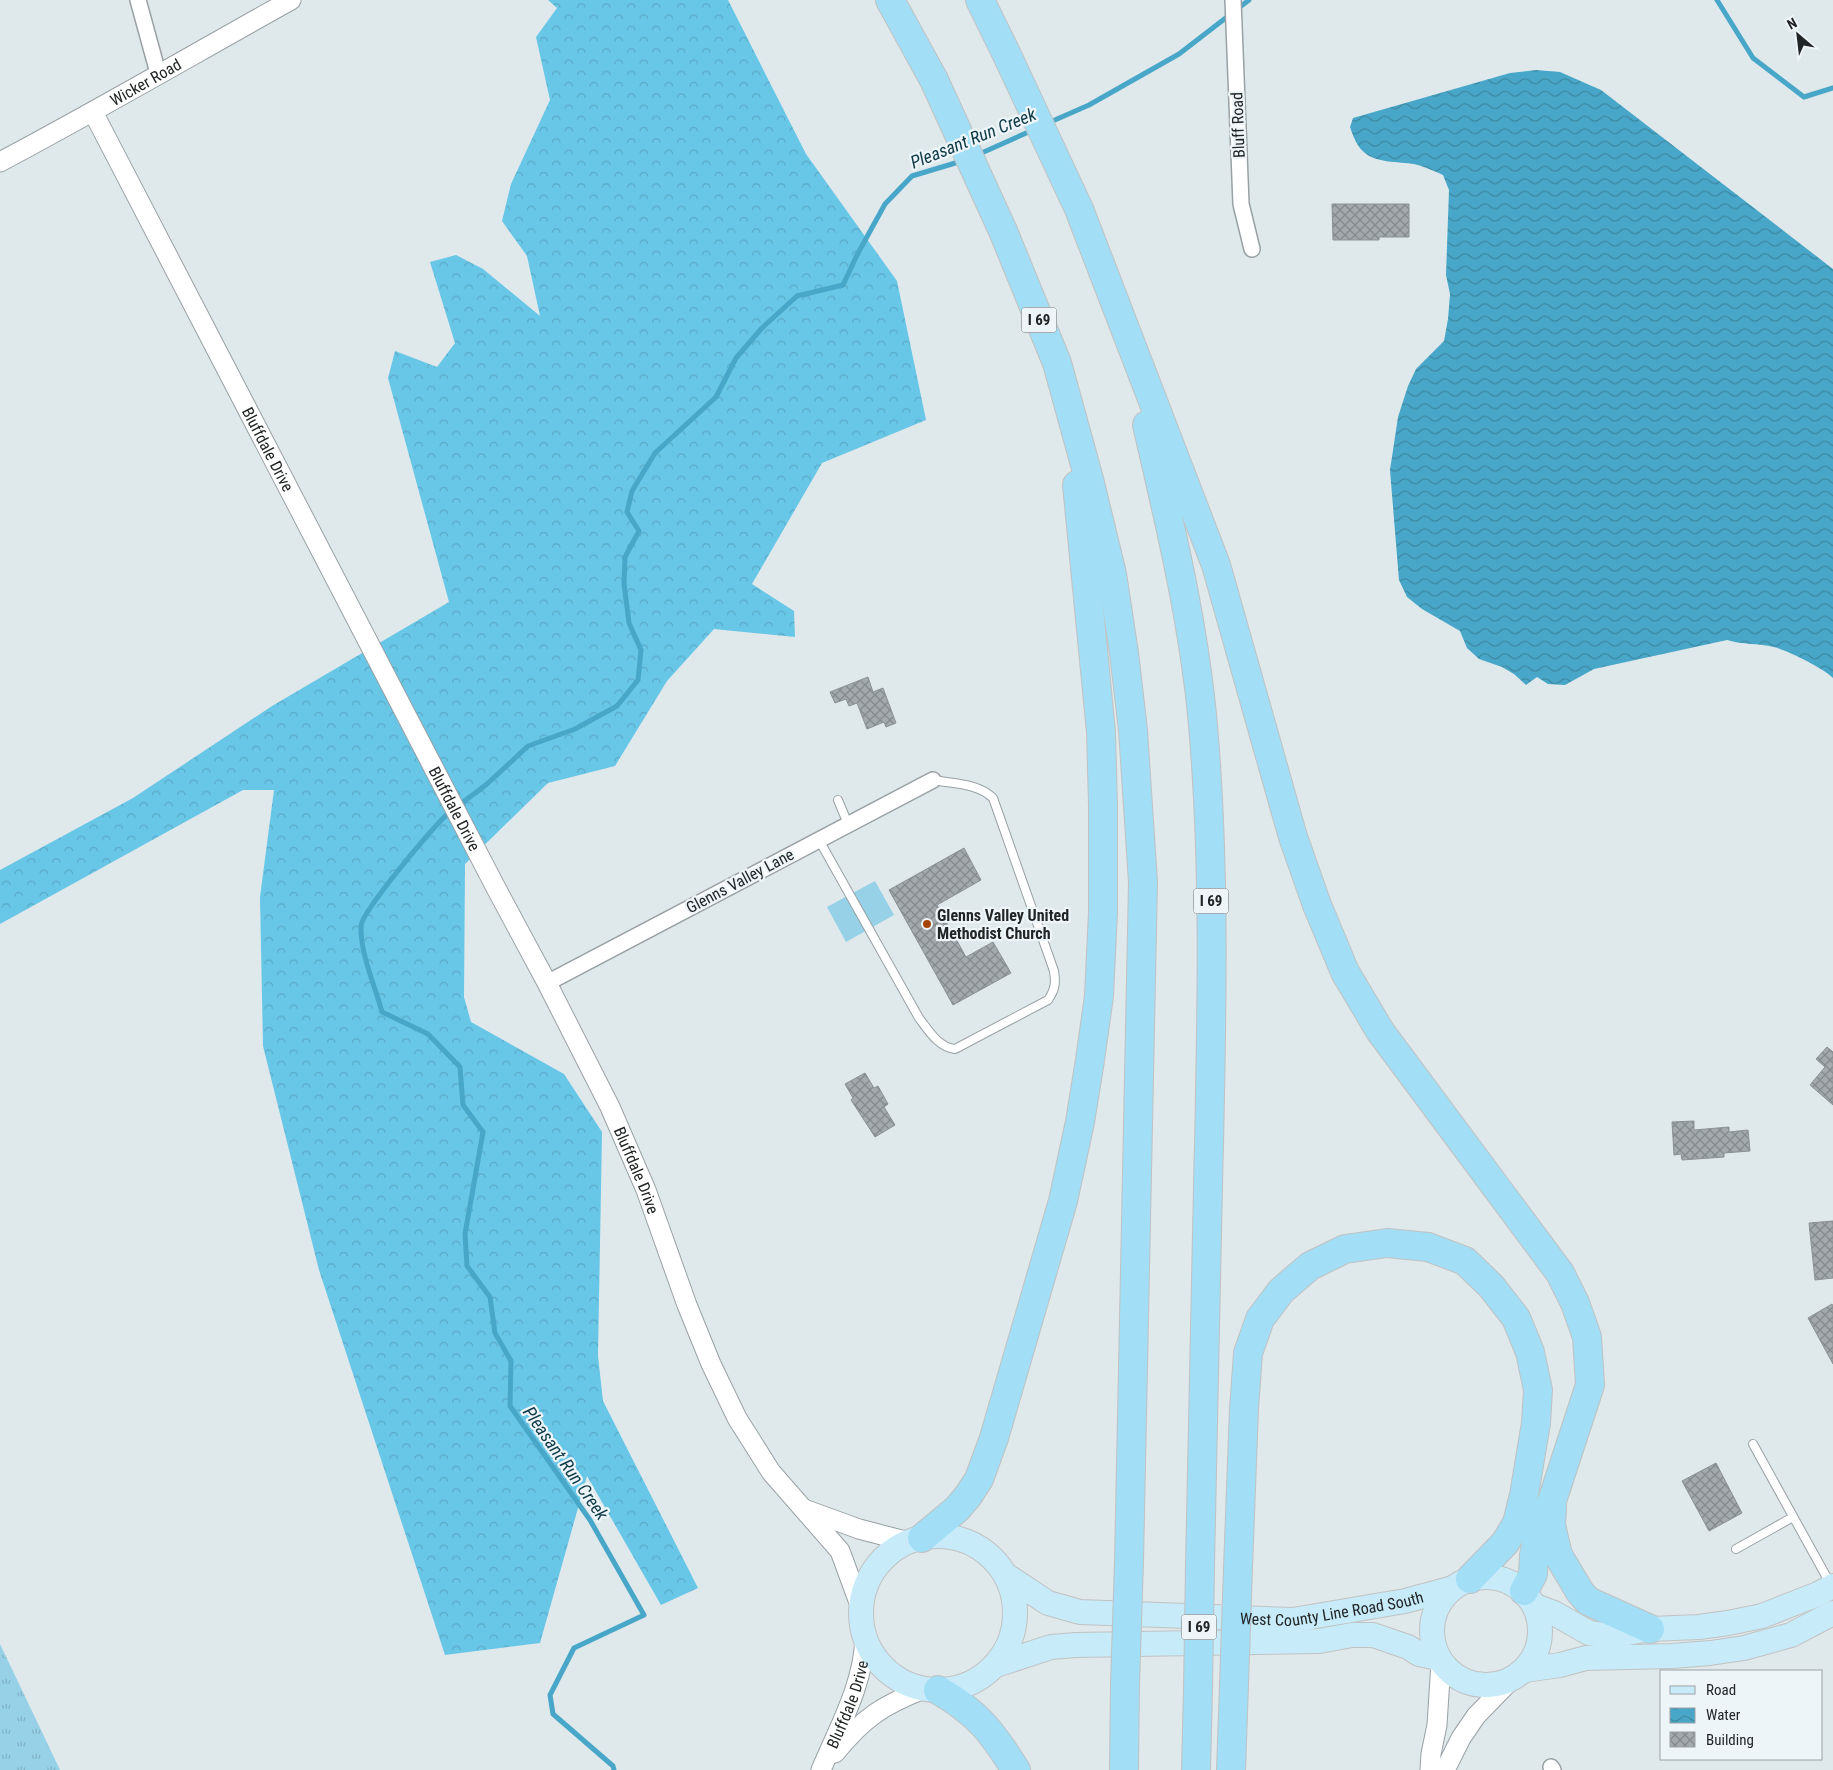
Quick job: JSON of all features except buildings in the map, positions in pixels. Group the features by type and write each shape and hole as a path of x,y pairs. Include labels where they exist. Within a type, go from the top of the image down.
{"highway":[{"name":"I 69","path":"890,0 934,80 1003,231 1057,363 1089,479 1112,574 1129,691 1140,816 1143,892 1124,1770"},
{"name":"I 69","path":"980,0 1071,190 1096,250 1145,416 1180,571 1194,648 1203,723 1210,814 1212,986 1196,1770"},
{"path":"1096,250 1216,565 1293,837 1317,905 1345,972 1380,1031 1560,1273 1575,1303 1587,1337 1590,1385 1552,1501 1538,1532 1534,1555 1534,1574 1529,1599"},
{"path":"916,1540 957,1509 968,1496 979,1479 994,1438 1063,1201 1080,1122 1097,1006 1103,912 1101,732 1085,582 1070,411"},
{"path":"1231,1770 1244,1409 1248,1353 1260,1318 1281,1291 1310,1266 1344,1249 1387,1243 1428,1247 1465,1261 1491,1286 1516,1318 1530,1352 1538,1390 1537,1415 1522,1505 1517,1523 1505,1543 1462,1583"},
{"path":"1552,1501 1551,1525 1558,1554 1580,1592 1588,1601 1650,1629"},
{"path":"931,1690 958,1701 973,1713 996,1738 1016,1770"}],"main road":[{"path":"947,1536 971,1543 992,1556 1007,1576 1015,1598 1016,1622 1009,1645 996,1665 980,1679 959,1688 931,1690 904,1683 887,1671 873,1655 865,1636 861,1608 866,1587 876,1568 890,1553 916,1540 947,1536"},
{"name":"West County Line Road South","path":"1007,1576 1048,1603 1080,1612 1293,1620 1405,1602 1462,1583"},
{"path":"1833,1587 1762,1616 1736,1622 1699,1628 1650,1629 1611,1636 1589,1633 1529,1599 1508,1581 1489,1577 1462,1583 1442,1599 1435,1612 1432,1628 1433,1643 1440,1660 1465,1682 1480,1686 1496,1685 1518,1675 1586,1658 1672,1656 1744,1648 1791,1635 1833,1613"},
{"path":"1518,1675 1535,1656 1540,1640 1540,1622 1529,1599"},
{"name":"West County Line Road South","path":"996,1665 1051,1647 1060,1646 1319,1641 1352,1635 1373,1635 1408,1646 1419,1654 1440,1660"}],"street":[{"path":"138,0 158,73"},
{"name":"Wicker Road","path":"0,162 93,112 158,73 291,0"},
{"name":"Bluff Road","path":"1233,0 1241,204 1252,249"},
{"name":"Bluffdale Drive","path":"93,112 610,1107 646,1190 687,1305 711,1364 737,1418 771,1472 840,1551 861,1608"},
{"name":"Glenns Valley Lane","path":"547,983 934,780"},
{"path":"802,1509 859,1529 916,1540"},
{"name":"Bluffdale Drive","path":"821,1770 859,1680 865,1636"},
{"path":"1430,1770 1437,1725 1440,1660"},
{"path":"1445,1770 1460,1738 1476,1716 1518,1675"},
{"name":"Bluffdale Drive","path":"821,1770 847,1737 865,1719 884,1706 931,1690"}],"lane":[{"path":"819,840 919,1018 940,1043 947,1048 955,1050 1048,1000 1054,991 1056,980 993,798 978,787 934,780"},
{"path":"838,800 848,824"},
{"path":"1753,1444 1833,1587"},
{"path":"1736,1549 1794,1517"}],"green space":[{"path":"548,0 728,0 806,154 897,281 926,420 822,463 752,584 794,611 795,637 714,629 667,681 615,766 548,783 465,864 464,997 471,1022 564,1074 602,1132 598,1356 603,1401 698,1588 661,1605 587,1476 540,1643 445,1655 319,1270 263,1046 260,897 274,790 243,790 0,924 0,870 133,798 272,706 449,602 388,378 395,351 437,367 455,343 430,262 456,255 483,269 540,316 527,256 502,221 511,184 550,100 536,37 557,8"},
{"path":"875,881 894,915 846,942 827,907"},
{"path":"0,1644 60,1770 0,1770"}],"water":[{"path":"1536,70 1560,72 1601,90 1833,269 1833,678 1814,665 1780,649 1727,640 1594,669 1565,685 1548,684 1537,677 1526,685 1514,674 1502,667 1479,659 1467,648 1460,631 1422,609 1407,597 1399,580 1390,470 1398,417 1408,386 1416,369 1444,341 1450,294 1446,275 1449,190 1443,175 1434,171 1418,165 1383,161 1370,157 1360,148 1350,127 1353,118 1510,73"}],"waterway":[{"name":"Pleasant Run Creek","path":"1048,123 1089,105 1179,54 1249,0"},
{"name":"Pleasant Run Creek","path":"1717,0 1753,58 1804,97 1833,88"},
{"name":"Pleasant Run Creek","path":"977,155 1033,130"},
{"name":"Pleasant Run Creek","path":"458,806 487,784 528,746 575,729 617,706 638,680 641,650 629,623 624,584 625,557 639,531 627,512 632,491 655,453 716,397 736,358 762,328 797,296 843,285 885,204 912,176 962,161"},
{"name":"Pleasant Run Creek","path":"451,811 416,849 373,903 361,926 361,936 368,969 382,1012 428,1034 460,1067 463,1105 483,1132 465,1234 467,1266 490,1297 495,1333 511,1361 510,1406 590,1520 644,1615 574,1648 550,1695 553,1714 613,1766 614,1770"}],"place":[{"name":"Glenns Valley United Methodist Church","path":"927,924"}]}
